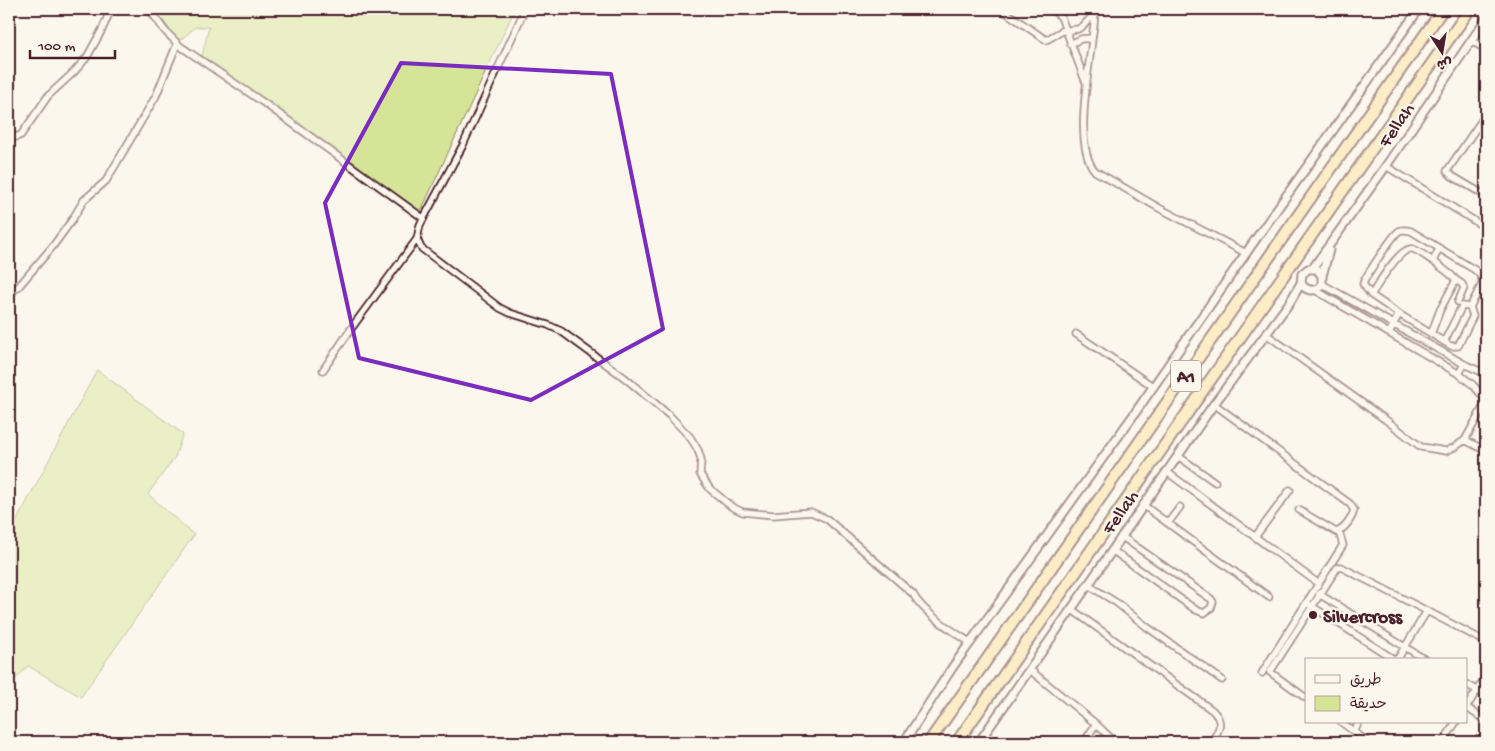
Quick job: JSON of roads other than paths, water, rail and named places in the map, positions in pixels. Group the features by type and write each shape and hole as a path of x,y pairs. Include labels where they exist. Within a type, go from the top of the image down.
{"highway":[{"name":"A1","path":"929,742 1443,9"},
{"name":"A1","path":"957,742 1470,9"}],"street":[{"path":"9,133 16,136 21,135 48,96 80,66 94,45 111,9"},
{"path":"149,9 177,44 264,103 424,218"},
{"path":"324,370 353,326 417,240 424,218 463,144 524,9"},
{"path":"1001,9 1045,39 1065,30 1075,30 1083,26 1094,11"},
{"path":"1051,9 1059,15 1087,85"},
{"path":"904,742 952,668 1154,387 1246,253 1419,9"},
{"path":"1094,11 1084,114 1084,142 1088,160 1095,171 1159,208 1246,253"},
{"name":"Fellah","path":"979,742 1214,404 1290,302 1301,283 1302,274 1308,269 1313,268 1330,247 1486,19"},
{"path":"1070,44 1092,38"},
{"path":"1472,41 1486,50"},
{"path":"9,295 53,246 84,200 106,181 156,96 177,44"},
{"path":"1486,114 1447,171 1452,176 1486,196"},
{"path":"1386,166 1486,228"},
{"path":"1405,230 1411,231 1474,270 1481,276 1482,282 1470,307 1473,316 1460,344 1454,347 1398,314 1371,295 1363,282 1400,231 1405,230"},
{"path":"417,240 418,245 424,252 490,302 510,313 561,331 624,378 690,437 701,459 700,474 719,498 744,512 773,515 811,512 827,519 913,594 931,614 970,643"},
{"name":"Fellah","path":"1290,302 1322,284 1322,276 1330,247"},
{"path":"1433,261 1439,249"},
{"path":"1371,295 1398,257 1407,250 1415,250 1433,261 1462,284 1464,288 1460,304 1444,342"},
{"path":"1313,268 1320,272 1322,276"},
{"path":"1431,334 1440,310 1456,280"},
{"path":"1266,334 1353,395 1421,447 1451,450 1465,440 1486,401 1473,385 1459,374 1389,333 1312,290 1306,289 1301,283"},
{"path":"1322,284 1464,364 1486,374"},
{"path":"1448,296 1460,304 1470,307"},
{"path":"1389,333 1398,314"},
{"path":"1076,334 1154,387"},
{"path":"1459,374 1464,364"},
{"path":"1214,404 1350,504 1354,510 1353,515 1339,532"},
{"path":"1465,440 1486,451"},
{"path":"1178,456 1214,482"},
{"path":"1167,472 1320,584"},
{"path":"1255,538 1290,490"},
{"path":"1143,505 1269,597"},
{"path":"1168,522 1180,507"},
{"path":"1299,510 1332,531 1339,532"},
{"path":"1317,593 1320,584 1343,545 1339,532"},
{"path":"1112,550 1196,610 1204,613 1210,608 1213,602 1211,599 1121,536"},
{"path":"1305,697 1270,672 1317,593 1337,568 1342,567 1486,642"},
{"path":"1088,585 1117,603 1147,628 1222,680"},
{"path":"1317,593 1423,658"},
{"path":"1310,605 1393,658"},
{"path":"1262,673 1310,605"},
{"path":"1071,609 1212,710 1219,717 1220,721 1216,736 1211,742"},
{"path":"1397,658 1427,611"},
{"path":"1030,670 1115,742"},
{"path":"1468,705 1486,676"},
{"path":"1468,685 1486,696"},
{"path":"1468,709 1486,721"},
{"path":"1084,742 1096,724"},
{"path":"1344,724 1368,742"},
{"path":"1354,732 1359,724"},
{"path":"1443,742 1455,724"}],"place":[{"name":"Silvercross","path":"1313,615"}]}
